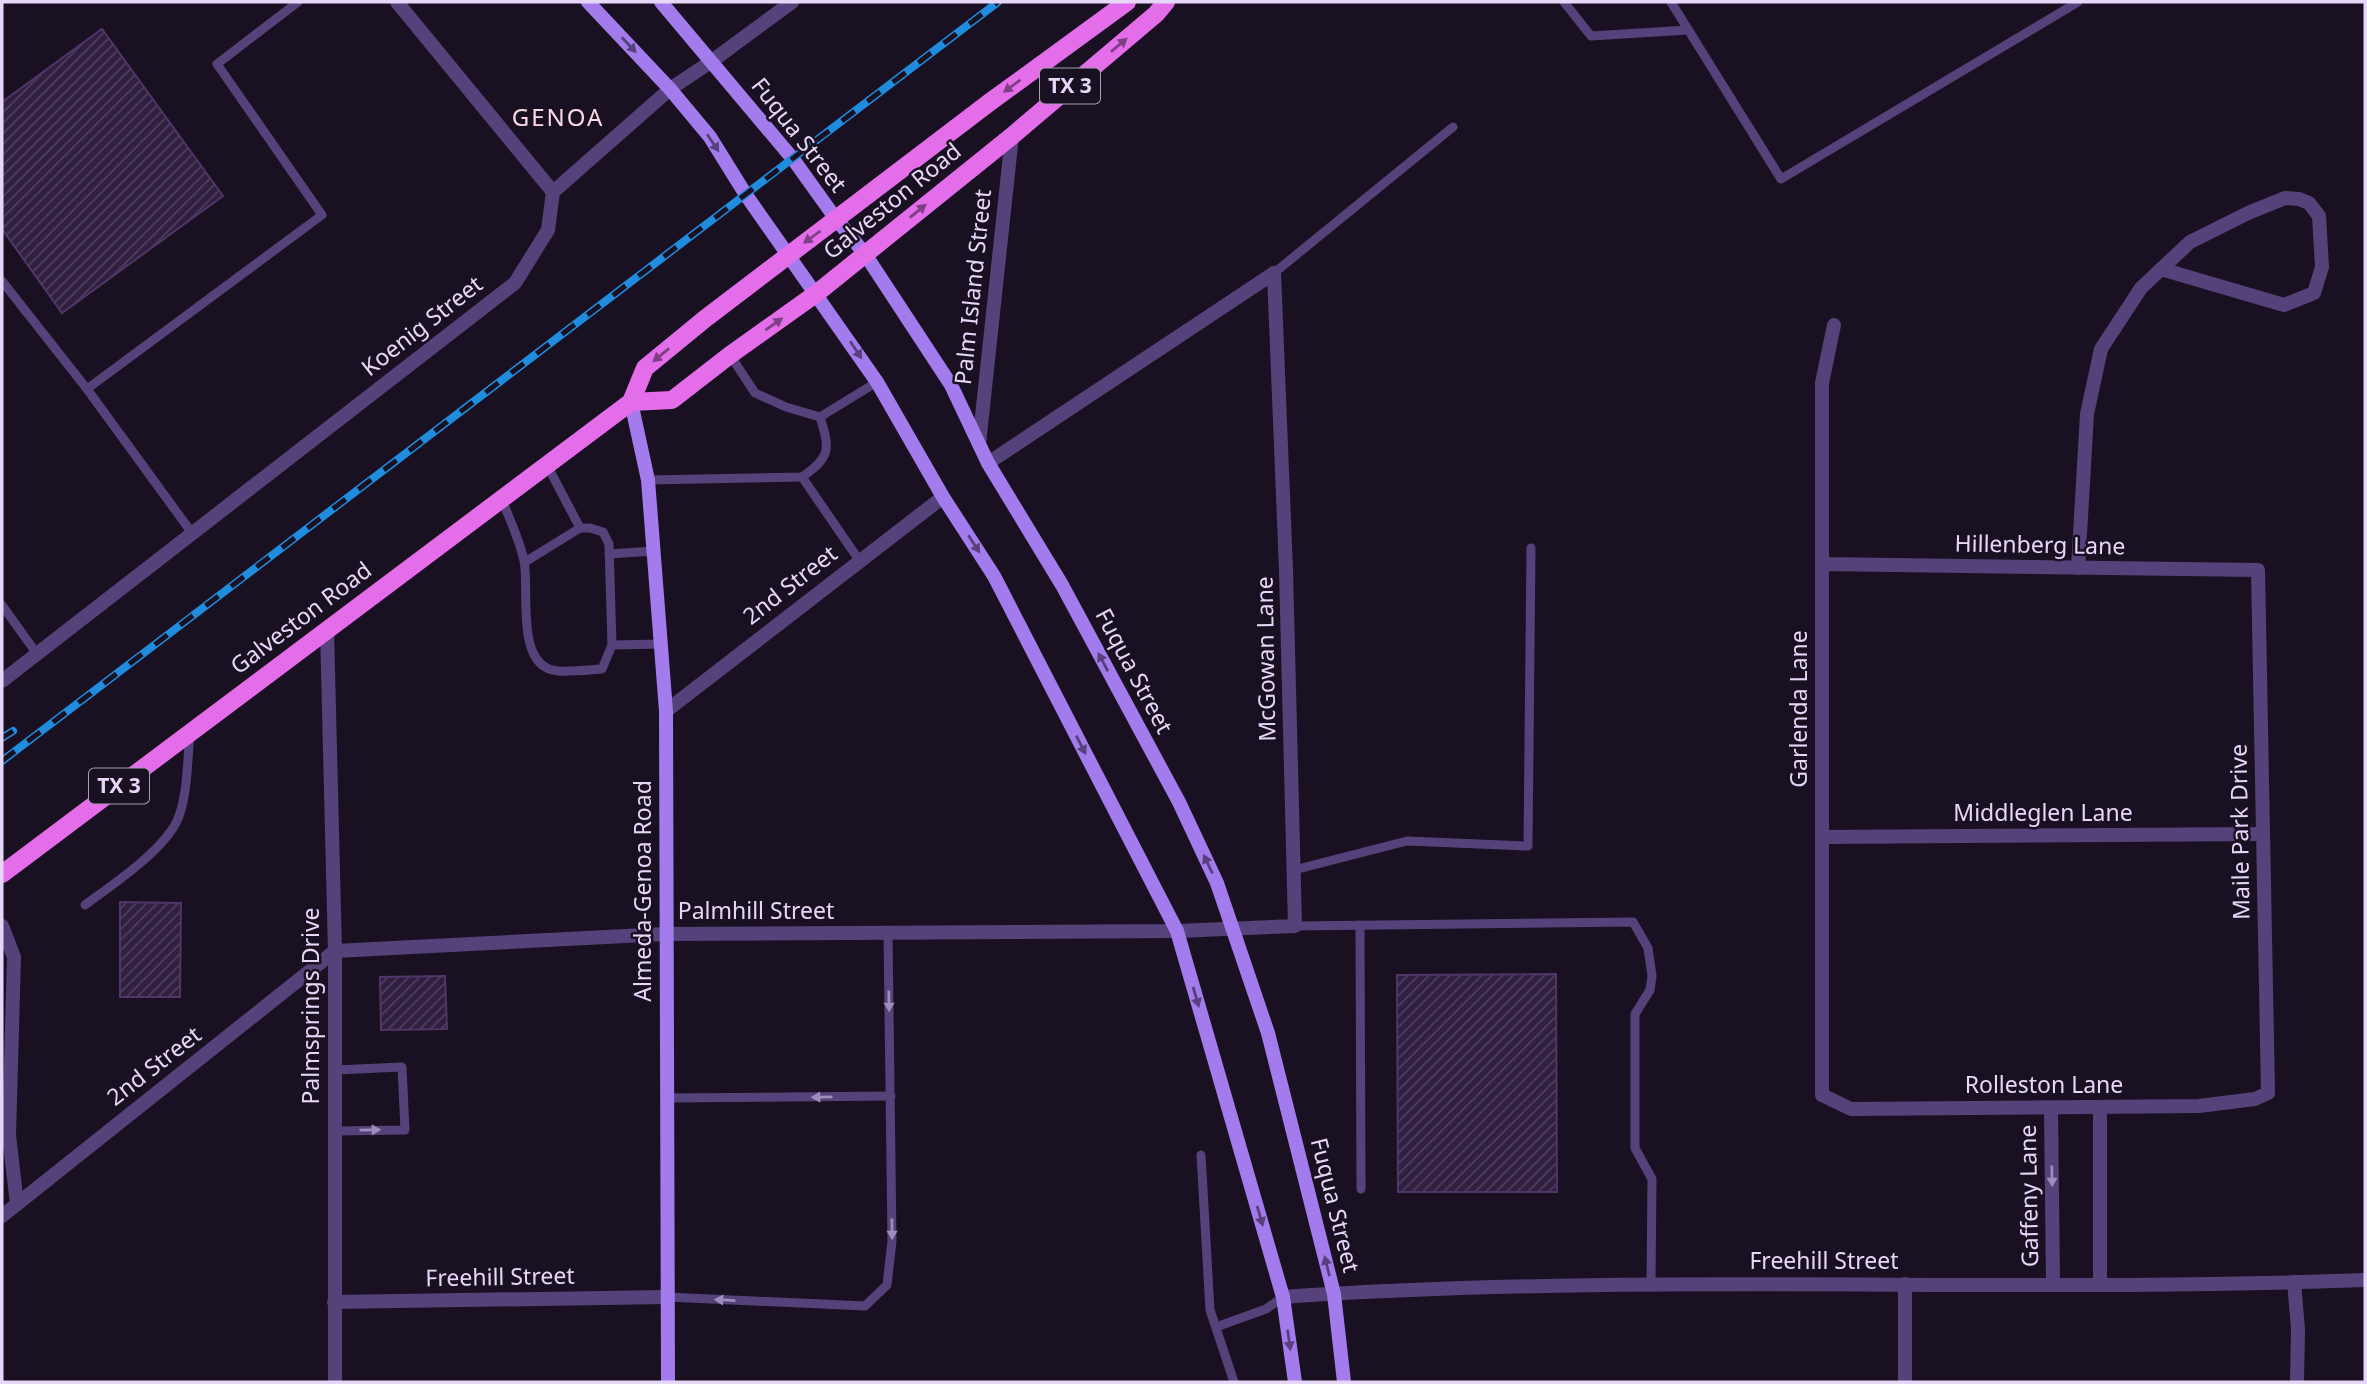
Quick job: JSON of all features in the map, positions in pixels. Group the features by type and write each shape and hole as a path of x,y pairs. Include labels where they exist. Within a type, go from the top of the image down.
{"main road":[{"path":"588,2 670,89 710,137 746,195 877,382 943,497 994,576 1177,932 1283,1297 1295,1382"},
{"name":"Fuqua Street","path":"660,2 793,159 865,254 951,385 988,463 1062,585 1179,803 1217,883 1268,1032 1334,1294 1344,1382"},
{"name":"Galveston Road","path":"2,874 631,402 645,368 789,254 1127,2"},
{"name":"Galveston Road","path":"631,402 672,400 817,293 1012,136 1156,14 1166,2"},
{"name":"Almeda-Genoa Road","path":"631,402 648,480 666,711 668,1382"}],"street":[{"path":"397,2 553,192 670,89 792,2"},
{"name":"Palm Island Street","path":"979,444 1012,136"},
{"name":"Koenig Street","path":"2,681 515,283 548,230 553,192"},
{"path":"2078,568 2087,414 2101,349 2141,288 2161,269 2190,242 2270,203 2285,198 2299,199 2309,203 2319,216 2322,267 2314,293 2284,305 2161,269"},
{"path":"988,463 1273,273"},
{"name":"McGowan Lane","path":"1273,273 1286,570 1295,926"},
{"name":"Garlenda Lane","path":"1822,1095 1822,383 1834,325"},
{"name":"2nd Street","path":"666,711 943,497"},
{"name":"Hillenberg Lane","path":"1822,564 2258,570"},
{"name":"Maile Park Drive","path":"2258,570 2268,1093"},
{"name":"Palmsprings Drive","path":"327,629 335,951 335,1382"},
{"name":"Middleglen Lane","path":"1822,837 2263,834"},
{"path":"2,926 14,957 9,1135 17,1204"},
{"path":"1177,932 1295,926"},
{"name":"Palmhill Street","path":"335,951 665,934 1177,932"},
{"name":"2nd Street","path":"2,1216 335,951"},
{"name":"Rolleston Lane","path":"1822,1095 1851,1109 2199,1106 2256,1099 2268,1093"},
{"path":"2100,1107 2100,1284"},
{"name":"Gaffeny Lane","path":"2051,1108 2053,1284"},
{"name":"Freehill Street","path":"1283,1297 1651,1284 2100,1284 2365,1280"},
{"path":"2294,1282 2298,1329 2297,1382"},
{"path":"1905,1284 1905,1382"},
{"name":"Freehill Street","path":"334,1302 667,1297"}],"lane":[{"path":"87,388 322,215 217,64 298,2"},
{"path":"1564,2 1591,36 1688,30"},
{"path":"1671,2 1782,179 2078,2"},
{"path":"1273,273 1453,127"},
{"path":"2,281 87,388 192,533"},
{"path":"730,355 755,393 786,407 820,417 877,382"},
{"path":"648,480 802,477 821,464 828,442 820,417"},
{"path":"547,465 580,528"},
{"path":"802,477 859,560"},
{"path":"502,498 525,562 528,638 534,655 555,671 602,669 612,645 609,544 603,531 580,528 525,562"},
{"path":"1294,870 1407,841 1528,846 1531,548"},
{"path":"609,554 654,551"},
{"path":"2,605 37,654"},
{"path":"612,645 661,644"},
{"path":"85,905 127,874 170,832 178,817 185,788 190,733"},
{"path":"1295,926 1633,922 1648,948 1652,976 1650,990 1635,1014 1635,1148 1652,1179 1651,1284"},
{"path":"1360,925 1362,1189"},
{"path":"667,1297 865,1306 887,1286 892,1241 888,933"},
{"path":"335,1070 402,1068 405,1129 335,1131"},
{"path":"666,1098 891,1096"},
{"path":"1201,1155 1210,1310 1234,1382"},
{"path":"1216,1327 1266,1309 1283,1297"}],"building":[{"path":"102,29 223,196 62,313 2,229 2,102"},
{"path":"120,902 181,903 180,997 120,997"},
{"path":"1556,974 1557,1192 1398,1192 1397,975"},
{"path":"445,976 447,1029 381,1030 380,977"}],"railway":[{"path":"2,761 998,2"},
{"path":"2,738 13,731"}],"district":[{"name":"GENOA","path":"558,118"}]}
